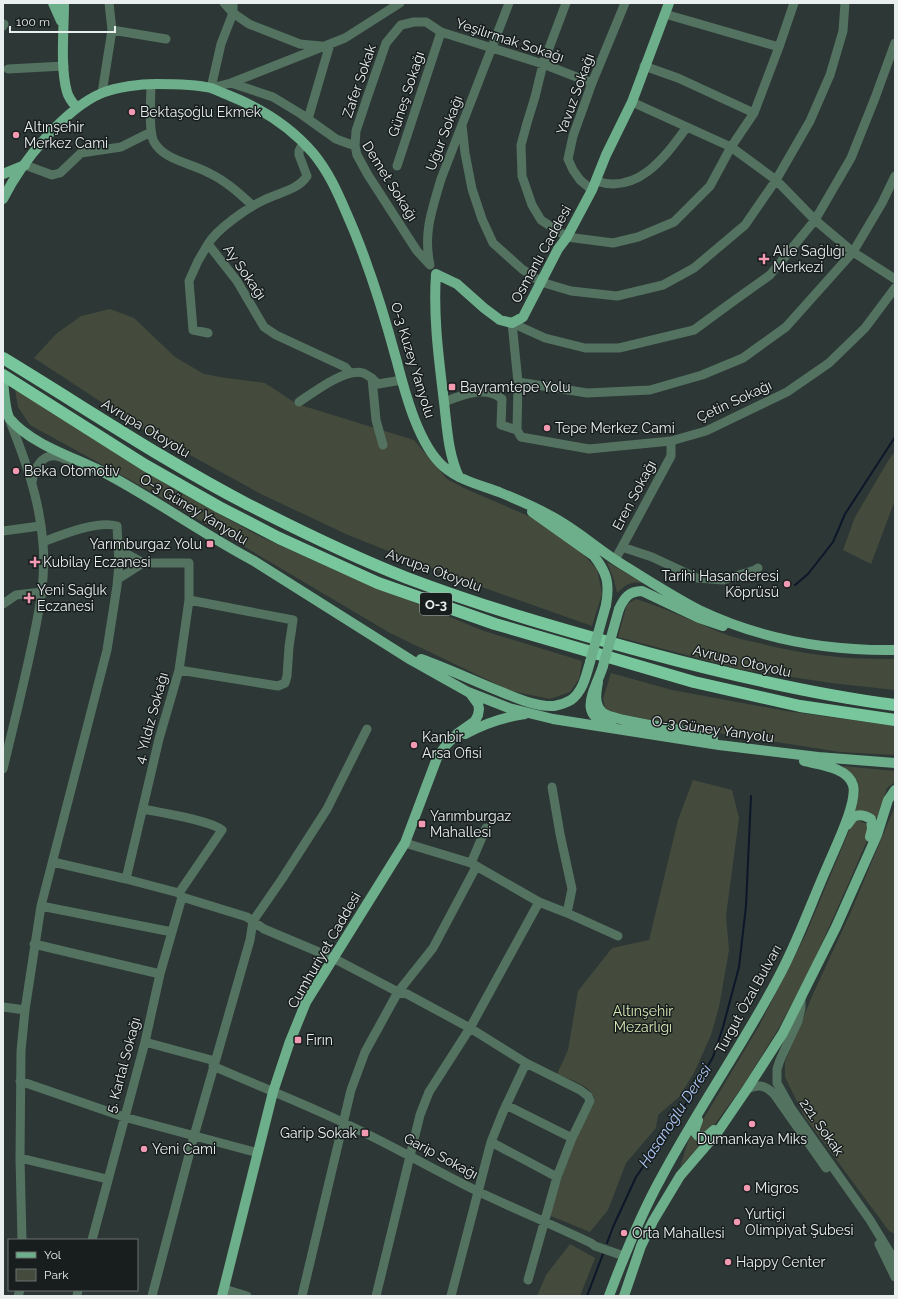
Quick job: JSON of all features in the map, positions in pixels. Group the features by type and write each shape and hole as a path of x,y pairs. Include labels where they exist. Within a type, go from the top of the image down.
{"highway":[{"name":"Avrupa Otoyolu","path":"3,358 148,448 249,505 324,542 406,577 455,595 533,619 696,666 798,690 895,705"},
{"name":"O-3","path":"3,375 145,465 219,507 279,538 378,583 495,624 694,682 800,706 895,720"}],"main road":[{"path":"53,3 62,26"},
{"path":"64,3 62,26 67,92 71,101 77,108"},
{"name":"Osmanlı Caddesi","path":"436,274 457,284 500,320 512,323 523,317 558,249 594,185 606,155 632,102 644,66 669,3"},
{"name":"O-3 Kuzey Yanyolu","path":"3,199 9,187 45,140 77,108 102,93 128,87 151,84 185,85 211,88 244,101 274,118 303,143 315,156 332,182 352,225 375,283 402,380 419,429 427,448 443,467 472,483 502,493 551,516 571,528 615,560 671,595 701,611 770,637 815,646 846,649 895,650"},
{"path":"3,174 25,165"},
{"path":"436,274 436,337 448,438 459,477"},
{"path":"3,380 4,397 9,417"},
{"name":"O-3 Güney Yanyolu","path":"9,417 22,430 39,441 105,474 227,547 254,561 394,650"},
{"path":"437,459 445,449 448,438"},
{"path":"394,650 514,697 542,705 554,706 562,704 578,694 583,686 606,605 608,591 607,578 601,566 594,556 537,515 472,483"},
{"path":"718,746 693,739 616,726 598,720 592,715 590,709 592,696 598,682 619,609 623,600 635,591 642,591 699,618 728,628 770,637"},
{"path":"394,650 468,692 491,702 528,714"},
{"path":"598,682 596,701 606,715 618,719 674,729 752,749"},
{"name":"Cumhuriyet Caddesi","path":"223,1293 273,1092 289,1044 306,1002 405,843 437,758 446,745 458,733 475,721 478,715 478,704 468,692"},
{"name":"O-3 Güney Yanyolu","path":"528,714 589,726 718,746 818,757 895,762"},
{"name":"Cumhuriyet Caddesi","path":"446,745 484,725 505,718 528,714"},
{"name":"Turgut Özal Bulvarı","path":"609,1296 624,1256 660,1180 686,1131 724,1073 778,978 838,843 854,797 853,784 846,774 831,767 752,749"},
{"path":"624,1296 634,1263 653,1220 680,1176 717,1133 782,1033 836,928 876,835 888,800 895,790"},
{"path":"838,843 853,817 861,815 871,819 872,833 855,882"},
{"path":"724,1073 694,1127 694,1131 698,1136 706,1137 710,1135 747,1089"},
{"path":"624,1256 634,1263"}],"street":[{"path":"102,93 112,30 109,3"},
{"path":"224,3 233,13 249,24 300,44 327,45"},
{"path":"234,3 233,13 221,44 211,88 230,83 345,38 400,3"},
{"name":"Uğur Sokağı","path":"436,274 430,265 427,246 427,232 433,207 441,179 509,3"},
{"path":"566,3 543,64 521,145 522,176 532,205 541,220 566,237 613,243 638,237 674,222 710,186 731,147 754,113 794,3"},
{"name":"Yavuz Sokağı","path":"594,185 580,180 568,159 573,136 592,83 625,3"},
{"path":"462,125 465,153 472,189 482,218 493,243 522,269 541,282 571,291 618,296 663,285 694,268 745,224 776,180 810,121 830,75 843,31 845,3"},
{"path":"665,14 779,47"},
{"name":"Zafer Sokak","path":"355,146 356,131 386,43 401,25 414,22 426,22 441,32"},
{"path":"112,30 166,39"},
{"name":"Yeşilırmak Sokağı","path":"441,32 543,64 592,83"},
{"name":"Güneş Sokağı","path":"397,166 441,32"},
{"path":"512,323 545,338 586,348 619,348 694,330 770,275 816,220 851,158 895,43"},
{"path":"308,119 327,45"},
{"path":"8,69 64,66"},
{"path":"644,66 678,78 754,113"},
{"name":"Demet Sokağı","path":"230,83 273,97 336,139 355,146 357,155 368,175 417,251 430,265"},
{"path":"151,84 151,132 154,141 163,153 209,172 232,188 253,206"},
{"path":"632,102 731,147 776,180 816,220 853,252 895,279"},
{"path":"594,185 624,184 640,176 664,156 687,127"},
{"path":"25,165 52,175 60,173 81,153 120,147 151,132"},
{"name":"Ay Sokağı","path":"303,143 299,151 299,155 307,176 304,181 299,185 263,200 253,206 212,237 208,244 237,281 264,327 276,335 345,368 350,373"},
{"path":"518,382 587,393 650,390 702,376 743,358 786,327 853,252 882,204 895,176"},
{"path":"208,244 198,261 189,282 193,330 208,333"},
{"name":"Çetin Sokağı","path":"444,402 468,393 486,392 497,394 502,399 501,426 519,434 588,449 671,441 706,431 787,392 829,363 865,328 895,288"},
{"path":"512,323 518,382 519,434"},
{"path":"299,402 331,381 350,373 363,373 372,378 378,384 402,380"},
{"path":"372,378 376,420 383,445"},
{"path":"3,769 6,745 38,619 42,592 44,558 43,542 32,482 9,417"},
{"name":"Eren Sokağı","path":"615,560 671,456 671,441"},
{"path":"32,482 34,472 39,463 47,458 55,456 105,474"},
{"path":"22,1239 20,1158 21,1051 34,944 41,906 54,862 107,650 119,564 117,526 112,524 99,525 71,532 43,542"},
{"path":"3,532 40,526"},
{"path":"622,547 652,557 697,578 723,580 758,568"},
{"path":"118,549 143,563 118,579"},
{"name":"4. Yıldız Sokağı","path":"126,879 159,739 179,670 189,600 188,563 143,563"},
{"path":"3,604 16,595 42,592"},
{"path":"179,670 278,686 285,683 287,676 289,647 294,620 189,600"},
{"path":"152,1296 194,1136 250,940 253,921 327,809 367,729"},
{"path":"552,787 572,889 567,913"},
{"name":"5. Kartal Sokağı","path":"92,1239 107,1179 145,1042 180,895 222,830 218,827 201,822 143,809"},
{"path":"302,1296 342,1122 351,1090 365,1052 398,992 433,948 474,865 486,828"},
{"path":"405,843 474,865 539,902 618,936"},
{"path":"54,862 126,879 248,917 264,929 333,958 398,992 407,994 470,1028 526,1063 580,1090 588,1096 590,1101 572,1138 557,1177 528,1280"},
{"path":"376,1296 420,1115 429,1092 470,1028 539,902"},
{"path":"41,906 172,932"},
{"path":"34,944 160,974"},
{"name":"221. Sokak","path":"801,997 801,1008 798,1021 777,1069 777,1083 791,1108 870,1220 895,1260"},
{"path":"3,1007 25,1010"},
{"name":"Garip Sokağı","path":"145,1042 214,1064 342,1122 410,1155 477,1191 545,1221 595,1246 624,1256"},
{"path":"451,1296 477,1191 491,1142 506,1105 526,1063"},
{"path":"20,1081 124,1117 258,1153"},
{"name":"221. Sokak","path":"747,1089 762,1085 774,1094 877,1240 895,1277"},
{"path":"506,1105 572,1138"},
{"path":"491,1142 557,1177"},
{"path":"20,1158 107,1179"},
{"path":"223,1293 247,1296"}],"green space":[{"path":"110,309 134,318 175,357 204,374 265,383 297,404 414,440 447,479 466,489 540,521 579,550 597,569 602,594 592,626 459,579 348,535 261,494 141,428 34,358 56,334 81,316"},
{"path":"15,389 169,486 257,535 335,570 484,631 582,661 579,679 570,692 550,699 511,691 390,633 152,492 30,425 18,407"},
{"path":"895,451 895,500 871,564 843,550 855,517"},
{"path":"607,562 643,583 635,582 629,584 617,593"},
{"path":"636,599 660,607 730,636 792,651 861,659 895,659 895,690 831,683 740,669 618,637 627,604"},
{"path":"611,673 672,690 786,711 895,726 895,755 840,752 712,732 606,711 603,699"},
{"path":"842,766 895,771 895,782 887,788 877,818 871,814 853,813 858,798 859,786 854,777"},
{"name":"Altınşehir Mezarlığı","path":"693,780 732,790 739,818 726,916 729,950 719,1007 711,1035 694,1073 679,1097 658,1115 656,1128 626,1163 608,1210 590,1232 551,1216 550,1214 573,1142 594,1104 592,1093 582,1085 557,1074 568,1050 578,991 612,948 649,940 678,820"},
{"path":"895,806 895,1234 889,1231 804,1116 785,1077 785,1062 813,994 850,914"},
{"path":"857,821 867,824 869,836 812,965 780,1026 742,1087 707,1135 703,1135 698,1128 759,1026 806,934 851,826"},
{"path":"690,1135 695,1140 702,1143 680,1167"},
{"path":"570,1244 595,1258 580,1296 537,1296 546,1275"}],"waterway":[{"name":"Hasanoğlu Deresi","path":"795,585 808,574 833,542 845,514 895,437"},
{"name":"Hasanoğlu Deresi","path":"607,1243 636,1177 683,1109 713,1057 723,1027 739,967 746,906 751,796"},
{"name":"Hasanoğlu Deresi","path":"587,1296 603,1254"}],"place":[{"name":"Bektaşoğlu Ekmek","path":"132,112"},
{"name":"Altınşehir Merkez Cami","path":"16,135"},
{"name":"Aile Sağlığı Merkezi","path":"764,259"},
{"name":"Bayramtepe Yolu","path":"452,387"},
{"name":"Tepe Merkez Cami","path":"547,428"},
{"name":"Beka Otomotiv","path":"16,471"},
{"name":"Yarımburgaz Yolu","path":"210,544"},
{"name":"Kubilay Eczanesi","path":"35,562"},
{"name":"Tarihi Hasanderesi Köprüsü","path":"787,584"},
{"name":"Yeni Sağlık Eczanesi","path":"29,598"},
{"name":"Kanbir Arsa Ofisi","path":"414,745"},
{"name":"Yarımburgaz Mahallesi","path":"422,824"},
{"name":"Fırın","path":"298,1040"},
{"name":"Dumankaya Miks","path":"752,1124"},
{"name":"Garip Sokak","path":"365,1133"},
{"name":"Yeni Cami","path":"144,1149"},
{"name":"Migros","path":"747,1188"},
{"name":"Yurtiçi Olimpiyat Şubesi","path":"737,1222"},
{"name":"Orta Mahallesi","path":"624,1233"},
{"name":"Happy Center","path":"728,1262"}]}
